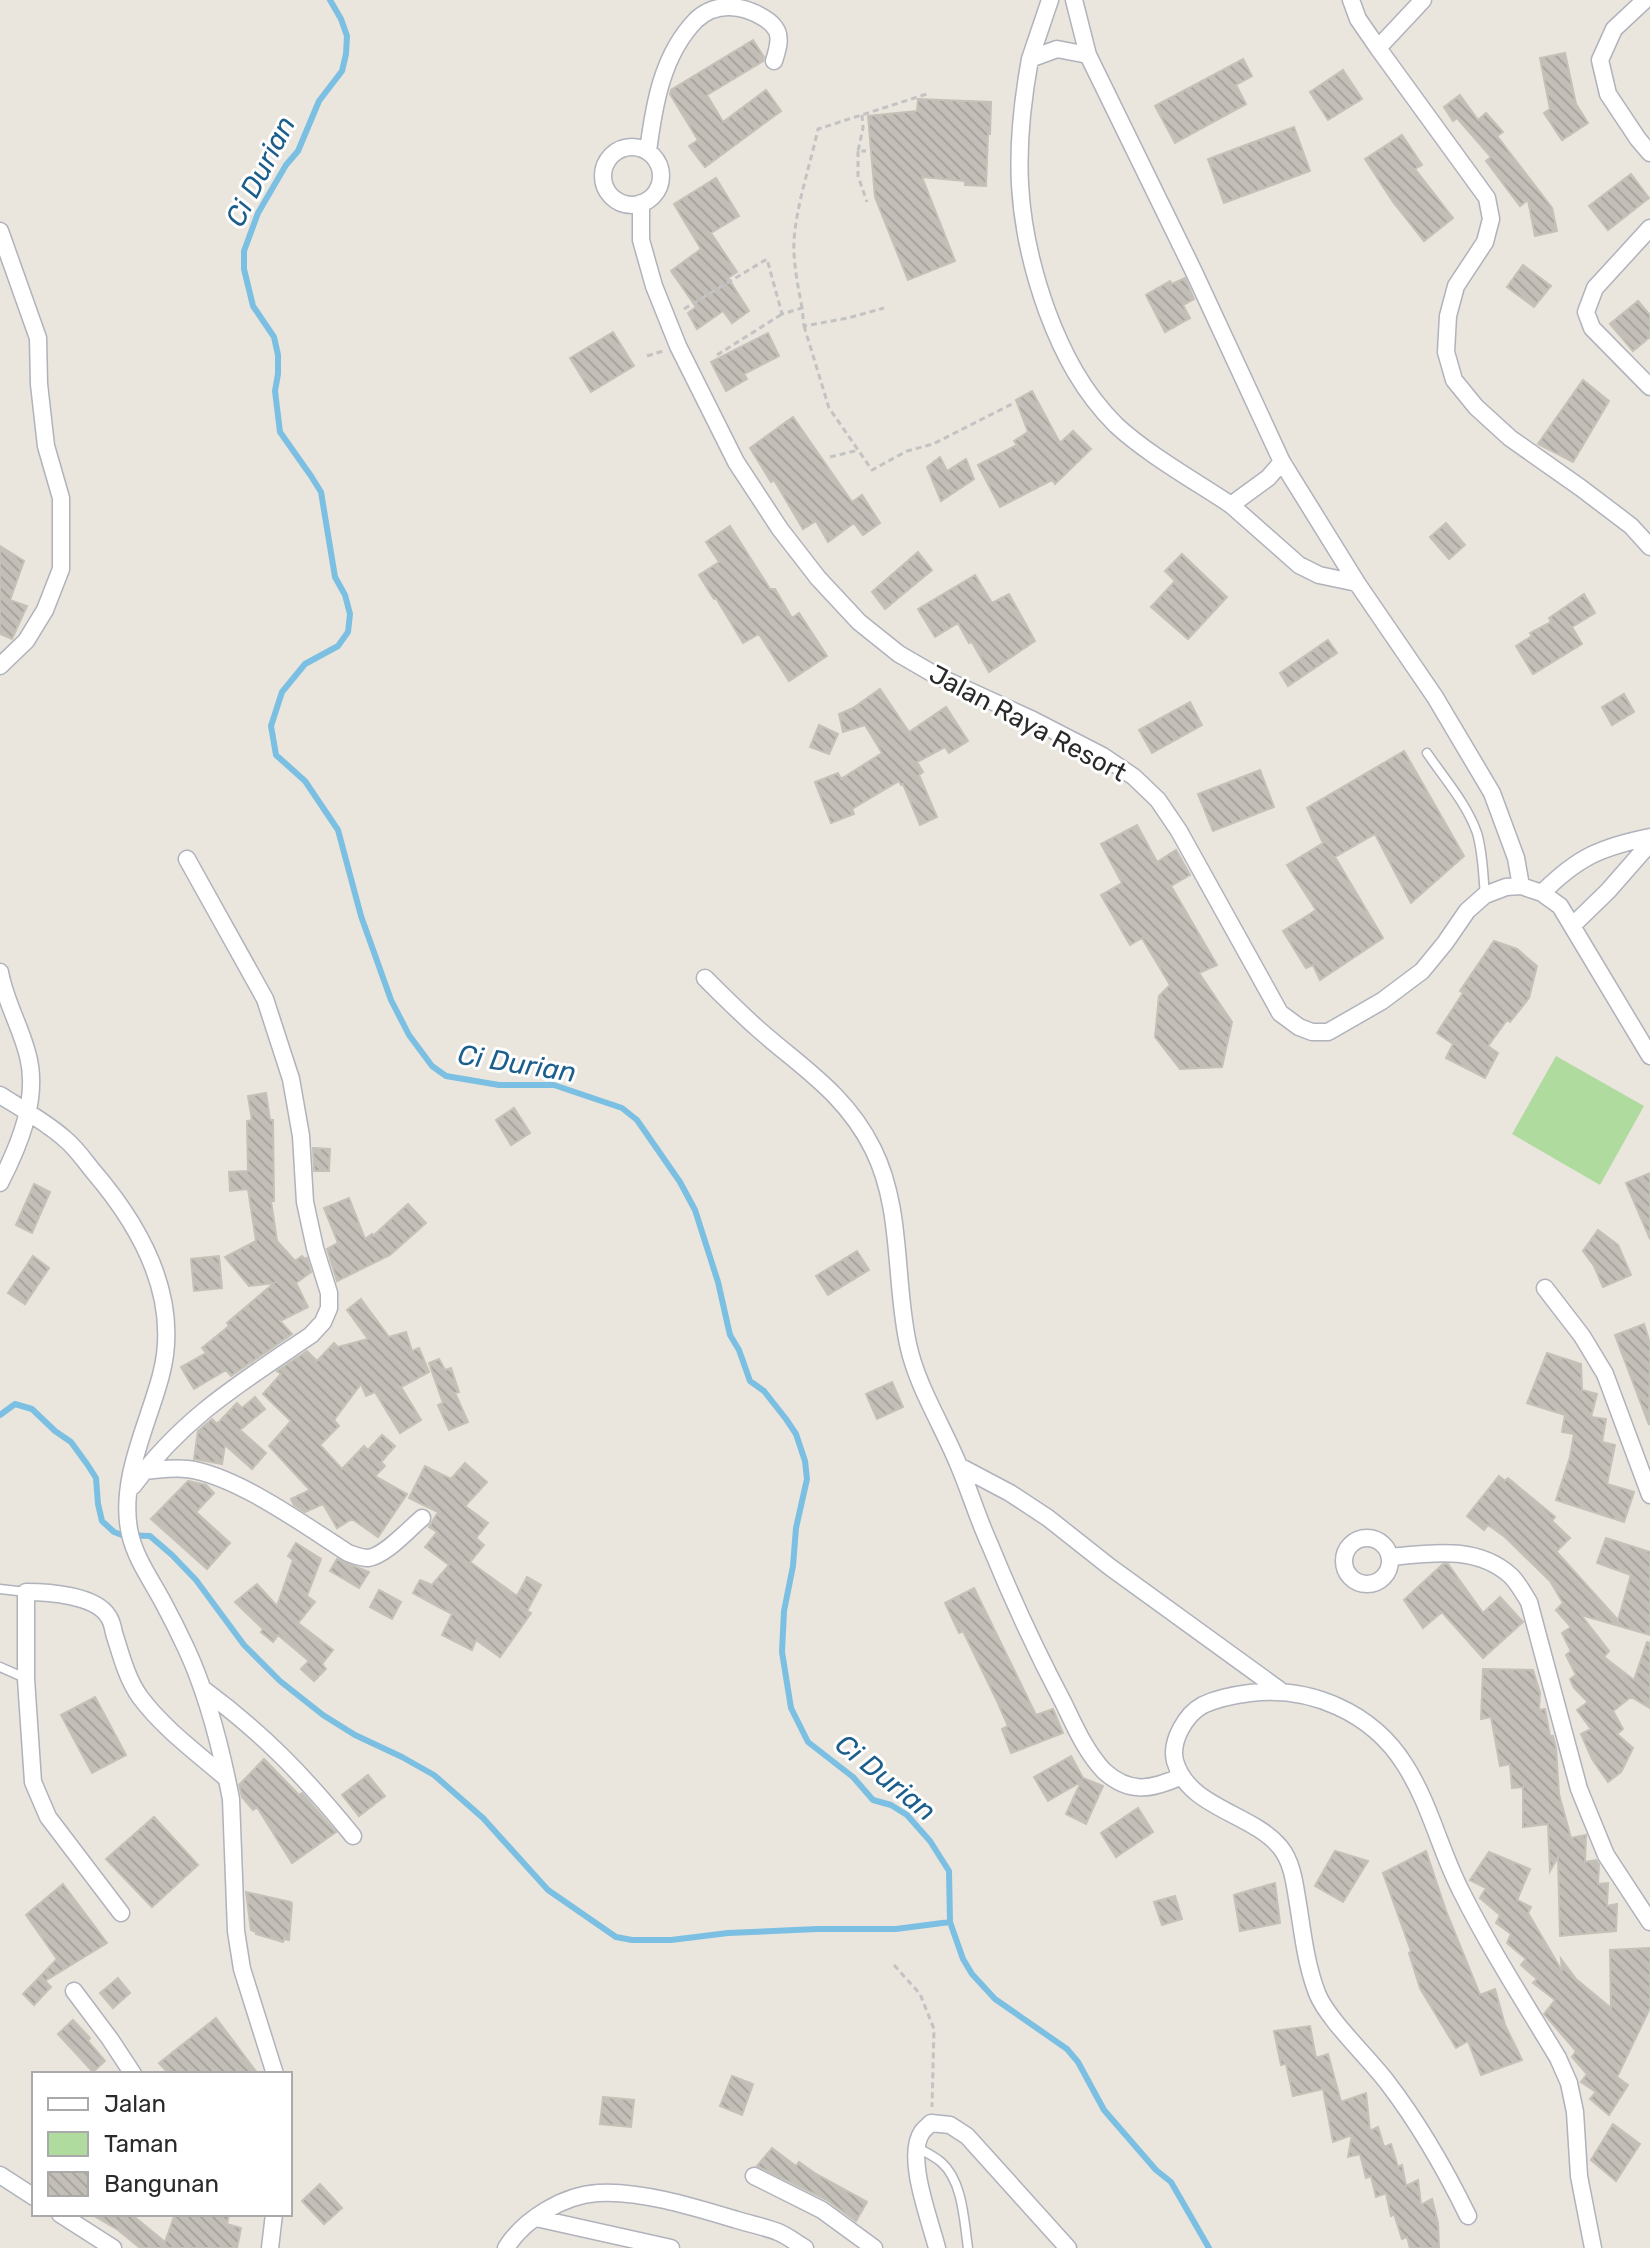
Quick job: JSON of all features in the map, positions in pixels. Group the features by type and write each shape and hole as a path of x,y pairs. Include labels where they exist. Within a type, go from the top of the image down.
{"street":[{"path":"1050,0 1030,59 1021,106 1020,194 1025,236 1037,284 1073,372 1093,400 1118,426 1231,505 1299,565 1319,575 1357,583"},
{"path":"1074,0 1088,55 1187,257 1282,462 1357,583 1435,697 1492,793 1516,858 1521,886"},
{"path":"1351,0 1358,19 1487,198 1491,219 1485,242 1456,286 1448,316 1446,352 1454,380 1476,407 1510,438 1631,526 1650,547"},
{"path":"1378,48 1423,0"},
{"path":"1645,0 1614,29 1600,60 1608,94 1650,153"},
{"path":"648,151 652,116 661,82 674,48 698,18 718,9 739,6 761,16 776,28 779,35 774,61"},
{"path":"1030,59 1057,49 1088,55"},
{"path":"629,147 648,151 660,166 661,175 655,193 641,203 630,204 613,197 607,190 604,172 607,163 620,150 629,147"},
{"name":"Jalan Raya Resort","path":"641,203 641,240 654,286 713,418 736,462 780,529 818,578 859,622 899,654 937,676 1103,756 1134,777 1158,800 1179,831 1280,1013 1299,1027 1312,1032 1328,1032 1382,1001 1422,971 1467,911 1485,895"},
{"path":"1650,228 1595,288 1586,312 1592,328 1650,387"},
{"path":"0,231 38,338 39,384 46,446 61,498 61,569 45,610 26,641 0,666"},
{"path":"1231,505 1268,478 1282,462"},
{"path":"1542,893 1581,860 1613,845 1650,840"},
{"path":"1573,925 1608,891 1650,840"},
{"path":"127,1494 166,1445 198,1415 215,1400 311,1335 323,1322 329,1308 329,1293 305,1202 301,1136 291,1079 265,999 187,859"},
{"path":"1485,895 1506,887 1521,886 1542,893 1560,906 1650,1056"},
{"path":"0,972 28,1057 30,1083 18,1148 0,1183"},
{"path":"705,978 757,1029 815,1074 835,1094 873,1149 885,1180 897,1238 908,1345 916,1371 1049,1677 1086,1747 1105,1771 1121,1783 1141,1789 1160,1786 1182,1776"},
{"path":"0,1095 67,1140 116,1200 145,1247 159,1281 166,1307 165,1348 162,1372 127,1494 130,1533 139,1559 188,1651 203,1689 231,1799 236,1931 242,1969 274,2072"},
{"path":"1545,1288 1582,1336 1605,1374 1646,1469 1650,1495"},
{"path":"959,1466 1010,1493 1048,1518 1281,1691"},
{"path":"143,1471 186,1469 214,1475 360,1557 378,1555 422,1518"},
{"path":"1390,1557 1450,1551 1484,1559 1511,1577 1529,1602 1579,1789 1606,1855 1650,1922"},
{"path":"121,1913 48,1817 33,1782 26,1679 26,1592 64,1595 104,1611 112,1624 129,1678 140,1697 227,1780"},
{"path":"203,1689 271,1744 310,1783 353,1836"},
{"path":"1468,2216 1440,2160 1388,2083 1317,1995 1294,1878 1280,1847 1246,1820 1210,1802 1182,1776 1174,1759 1176,1742 1183,1725 1196,1709 1236,1695 1281,1691 1311,1696 1358,1718 1386,1740 1405,1763 1460,1890 1558,2058 1569,2083 1575,2112 1579,2176 1593,2248"},
{"path":"74,1991 132,2072"},
{"path":"937,2248 916,2169 921,2133 931,2123 950,2125 967,2136 1068,2248"},
{"path":"0,2175 32,2196"},
{"path":"754,2176 822,2210 874,2248"},
{"path":"506,2248 517,2234 556,2205 599,2192 683,2205 778,2232 805,2248"},
{"path":"270,2248 274,2216"},
{"path":"72,2217 113,2248"},
{"path":"536,2218 671,2248"}],"lane":[{"path":"1427,753 1478,835 1485,895"},
{"path":"0,1589 26,1592"},
{"path":"0,1667 26,1679"},
{"path":"917,2147 942,2162 954,2179 968,2248"}],"path":[{"path":"930,93 818,129 797,211 794,242 804,326 829,408 872,470 907,451 933,444 1012,404"},
{"path":"862,115 858,176 867,202"},
{"path":"858,151 866,151"},
{"path":"667,319 767,259 782,314"},
{"path":"717,355 782,314 802,308"},
{"path":"804,326 884,308"},
{"path":"830,457 859,450"},
{"path":"894,1965 920,1994 934,2029 931,2123"}],"green space":[{"path":"1556,1056 1644,1106 1600,1185 1512,1134"}],"building":[{"path":"753,40 764,57 763,61 707,95 723,122 766,90 781,111 705,167 689,146 698,140 670,94 671,90"},
{"path":"1565,53 1576,104 1588,123 1562,140 1544,113 1550,109 1540,58"},
{"path":"1243,59 1252,76 1236,85 1246,104 1175,143 1155,106"},
{"path":"1343,70 1362,99 1328,120 1310,92"},
{"path":"1460,95 1478,120 1486,113 1503,132 1497,136 1552,208 1557,231 1535,236 1528,200 1520,206 1486,161 1491,157 1457,118 1453,121 1444,107"},
{"path":"918,99 991,102 990,134 986,186 922,177 955,261 908,280 875,197 868,116 917,111"},
{"path":"1294,127 1310,171 1224,203 1208,159"},
{"path":"1402,135 1422,165 1415,169 1453,218 1424,241 1365,159"},
{"path":"1631,174 1649,198 1608,230 1589,206"},
{"path":"716,178 739,216 711,233 737,272 728,278 749,311 732,323 723,311 697,329 688,313 696,307 671,271 701,249 674,204"},
{"path":"1523,265 1551,286 1534,307 1507,287"},
{"path":"1185,278 1194,299 1183,305 1190,318 1165,332 1146,295 1170,281 1172,284"},
{"path":"1638,301 1650,315 1650,337 1633,351 1610,324"},
{"path":"613,332 634,366 591,392 570,358"},
{"path":"768,333 779,356 744,374 747,379 726,391 711,362"},
{"path":"1583,380 1609,401 1573,462 1538,444"},
{"path":"1032,391 1060,443 1073,431 1091,449 1055,484 1052,480 1000,507 978,465 1017,445 1014,441 1028,432 1016,400"},
{"path":"793,417 852,502 862,495 880,523 863,535 854,523 828,542 816,521 803,529 774,480 771,482 750,448"},
{"path":"940,457 947,471 966,459 974,479 941,501 927,467"},
{"path":"1446,523 1465,545 1449,559 1430,537"},
{"path":"730,526 770,589 775,589 792,618 799,613 827,656 789,681 759,634 743,643 699,575 719,562 706,542"},
{"path":"0,546 24,561 10,600 27,606 12,639 0,634"},
{"path":"918,552 932,570 885,609 872,592"},
{"path":"1182,554 1227,597 1188,639 1151,607 1175,581 1165,571"},
{"path":"975,575 992,603 1009,594 1035,641 989,672 958,623 935,637 918,609"},
{"path":"1584,594 1595,613 1572,627 1582,644 1533,674 1516,646"},
{"path":"1328,640 1337,653 1288,686 1280,673"},
{"path":"880,689 909,732 946,707 968,741 949,753 945,747 917,762 923,772 919,775 937,817 920,825 899,781 852,809 854,814 831,823 815,782 838,773 841,779 882,753 865,725 843,732 839,714"},
{"path":"1624,694 1634,712 1612,725 1602,707"},
{"path":"1190,702 1202,725 1152,753 1139,730"},
{"path":"819,725 838,734 829,754 810,747"},
{"path":"1404,751 1464,856 1411,903 1375,834 1335,857 1383,938 1320,980 1313,965 1306,968 1283,931 1316,910 1287,865 1323,843 1307,808"},
{"path":"1260,770 1274,807 1213,831 1198,794"},
{"path":"1137,825 1157,862 1176,850 1190,875 1171,886 1217,965 1199,973 1232,1022 1222,1067 1180,1069 1155,1037 1159,996 1170,985 1142,938 1130,945 1101,895 1122,883 1101,844"},
{"path":"1494,941 1517,949 1537,966 1529,998 1510,1022 1507,1020 1488,1046 1498,1053 1485,1078 1446,1058 1453,1044 1437,1033 1463,993 1460,991"},
{"path":"266,1093 270,1120 273,1120 274,1201 271,1201 277,1241 295,1261 302,1256 307,1258 311,1272 296,1283 308,1307 280,1321 292,1334 231,1376 226,1370 194,1389 181,1367 206,1353 202,1348 274,1283 249,1286 225,1257 256,1241 248,1189 230,1191 229,1172 248,1171 247,1121 252,1120 248,1096"},
{"path":"514,1108 530,1133 511,1145 496,1120"},
{"path":"313,1148 330,1149 329,1171 314,1171"},
{"path":"1650,1173 1650,1239 1626,1183"},
{"path":"34,1184 50,1192 32,1233 16,1225"},
{"path":"349,1198 365,1239 373,1236 408,1204 426,1223 390,1255 337,1281 327,1249 338,1243 324,1208"},
{"path":"1598,1230 1618,1245 1631,1275 1603,1287 1583,1251"},
{"path":"857,1251 869,1270 828,1295 816,1276"},
{"path":"33,1256 49,1268 25,1304 8,1293"},
{"path":"219,1256 222,1288 194,1291 191,1259"},
{"path":"361,1299 389,1337 406,1332 412,1351 419,1348 429,1372 401,1387 421,1420 400,1433 375,1392 366,1396 361,1384 334,1420 339,1426 320,1445 342,1469 364,1446 368,1450 382,1435 395,1446 381,1462 385,1466 375,1476 407,1494 378,1537 352,1519 337,1528 323,1504 305,1512 294,1505 291,1499 310,1490 269,1446 291,1421 263,1394 281,1374 277,1371 307,1351 317,1361 334,1343 338,1347 368,1339 347,1310"},
{"path":"1644,1324 1650,1343 1649,1425 1615,1335"},
{"path":"1547,1353 1581,1364 1582,1390 1597,1394 1591,1417 1606,1419 1602,1442 1615,1445 1607,1484 1634,1492 1624,1522 1556,1500 1574,1434 1562,1432 1565,1415 1527,1403"},
{"path":"439,1359 445,1370 451,1368 459,1392 455,1393 468,1422 449,1430 438,1405 443,1403 429,1363"},
{"path":"892,1382 903,1407 877,1419 866,1394"},
{"path":"255,1397 265,1409 240,1430 266,1453 252,1469 225,1445 222,1464 194,1459 198,1431 212,1419 217,1424 237,1403 242,1408"},
{"path":"465,1463 487,1482 465,1506 488,1523 476,1538 484,1545 470,1562 517,1596 527,1577 541,1585 527,1611 531,1613 500,1657 476,1640 472,1650 442,1635 452,1614 413,1593 420,1580 432,1585 449,1565 425,1547 437,1532 429,1527 438,1512 409,1498 425,1466 451,1479"},
{"path":"1499,1476 1505,1481 1508,1478 1555,1517 1552,1521 1570,1538 1558,1550 1554,1549 1618,1620 1631,1575 1597,1563 1606,1538 1650,1552 1650,1635 1581,1615 1609,1651 1604,1657 1634,1680 1647,1642 1650,1643 1650,1708 1631,1697 1613,1711 1623,1729 1617,1734 1633,1748 1621,1772 1608,1782 1592,1759 1581,1734 1591,1729 1577,1710 1588,1702 1570,1679 1576,1675 1566,1655 1571,1651 1562,1633 1571,1627 1556,1610 1563,1603 1550,1581 1505,1537 1488,1525 1484,1530 1467,1516"},
{"path":"188,1481 206,1485 214,1493 196,1512 230,1543 207,1569 151,1519"},
{"path":"296,1543 321,1559 307,1596 315,1602 298,1623 333,1650 322,1664 326,1669 314,1681 301,1669 309,1661 278,1635 273,1642 235,1602 257,1584 277,1606 293,1560 288,1556"},
{"path":"337,1559 369,1572 359,1588 330,1571"},
{"path":"1443,1564 1448,1564 1483,1613 1500,1597 1523,1622 1483,1658 1442,1612 1423,1628 1404,1600"},
{"path":"974,1588 1036,1715 1053,1709 1063,1733 1011,1753 1002,1729 1008,1726 997,1701 963,1631 959,1633 945,1603"},
{"path":"379,1590 401,1602 392,1619 370,1607"},
{"path":"1483,1669 1533,1670 1540,1693 1539,1710 1545,1709 1550,1736 1553,1736 1556,1748 1559,1794 1571,1838 1586,1835 1585,1862 1596,1860 1599,1864 1598,1884 1608,1883 1607,1906 1617,1904 1616,1931 1560,1936 1558,1857 1550,1871 1548,1824 1523,1827 1523,1787 1512,1788 1510,1764 1500,1766 1491,1717 1481,1719"},
{"path":"95,1697 126,1755 92,1773 61,1715"},
{"path":"1071,1756 1083,1778 1103,1786 1086,1824 1066,1814 1081,1782 1048,1801 1034,1777"},
{"path":"264,1759 299,1795 302,1793 336,1832 292,1863 257,1807 253,1810 242,1797 239,1785"},
{"path":"368,1775 385,1796 359,1816 342,1795"},
{"path":"1138,1808 1153,1832 1116,1857 1101,1833"},
{"path":"154,1817 198,1865 152,1907 106,1859"},
{"path":"1335,1851 1368,1861 1343,1902 1315,1886"},
{"path":"1426,1851 1480,1995 1495,1989 1505,2025 1522,2060 1481,2075 1468,2041 1456,2048 1420,1988 1409,1953 1411,1951 1383,1873"},
{"path":"1489,1852 1530,1869 1517,1900 1531,1907 1528,1913 1562,1971 1561,1959 1576,1979 1611,2008 1610,1950 1650,1948 1650,2008 1617,2077 1628,2085 1609,2115 1590,2099 1596,2092 1581,2082 1587,2074 1572,2057 1576,2051 1544,2014 1555,2000 1533,1983 1537,1979 1521,1965 1526,1959 1507,1943 1511,1934 1496,1923 1500,1915 1480,1898 1486,1888 1470,1880"},
{"path":"1275,1883 1280,1923 1240,1931 1234,1895"},
{"path":"63,1884 107,1943 45,1981 51,1987 34,2005 23,1994 57,1959 26,1915"},
{"path":"246,1892 291,1902 289,1940 284,1939 283,1942 251,1930"},
{"path":"1175,1896 1182,1919 1162,1925 1154,1902"},
{"path":"118,1978 130,1993 113,2008 100,1993"},
{"path":"216,2018 256,2072 167,2072 159,2063"},
{"path":"73,2020 105,2061 93,2072 58,2034"},
{"path":"1310,2026 1316,2058 1328,2054 1341,2102 1366,2093 1370,2131 1378,2127 1384,2147 1391,2144 1398,2167 1402,2165 1406,2186 1418,2180 1421,2205 1432,2199 1438,2223 1439,2248 1410,2248 1407,2237 1402,2239 1394,2214 1391,2216 1386,2193 1376,2197 1371,2176 1366,2178 1360,2154 1348,2157 1352,2135 1333,2142 1323,2089 1293,2096 1286,2064 1281,2065 1274,2031"},
{"path":"732,2076 753,2084 742,2115 720,2106"},
{"path":"603,2097 634,2100 631,2127 600,2124"},
{"path":"1613,2124 1640,2144 1616,2181 1591,2160"},
{"path":"772,2148 796,2166 799,2162 867,2202 856,2221 827,2200 757,2166"},
{"path":"320,2184 342,2208 324,2224 302,2201"},
{"path":"94,2216 133,2216 165,2242 174,2216 229,2216 227,2224 241,2228 237,2248 140,2248"}],"waterway":[{"name":"Ci Durian","path":"330,0 347,36 342,71 319,101 298,151 286,165 258,213 244,251 244,269 253,306 274,337 278,355 275,391 280,432 321,492 335,577 345,595 350,614 348,632 338,646 305,664 282,692 271,726 276,755 305,781 338,830 361,916 391,1000 409,1035 432,1066 446,1076 499,1085 554,1085 622,1108 637,1120 680,1182 695,1210 718,1282 730,1335 750,1381 764,1391 786,1419 796,1434 805,1461 807,1479 796,1528 793,1566 784,1611 782,1652 791,1708 808,1742 853,1777 873,1800 891,1805 907,1815 930,1841 949,1871 950,1922 963,1959 972,1974 995,1999 1067,2049 1078,2062 1104,2110 1156,2170 1171,2182 1209,2248"},
{"path":"0,1415 15,1404 32,1409 71,1442 96,1478 102,1521 114,1532 150,1536 196,1580 244,1645 280,1681 323,1715 355,1735 434,1775 483,1818 548,1890 616,1937 671,1940 728,1933 896,1929 950,1922"}]}
